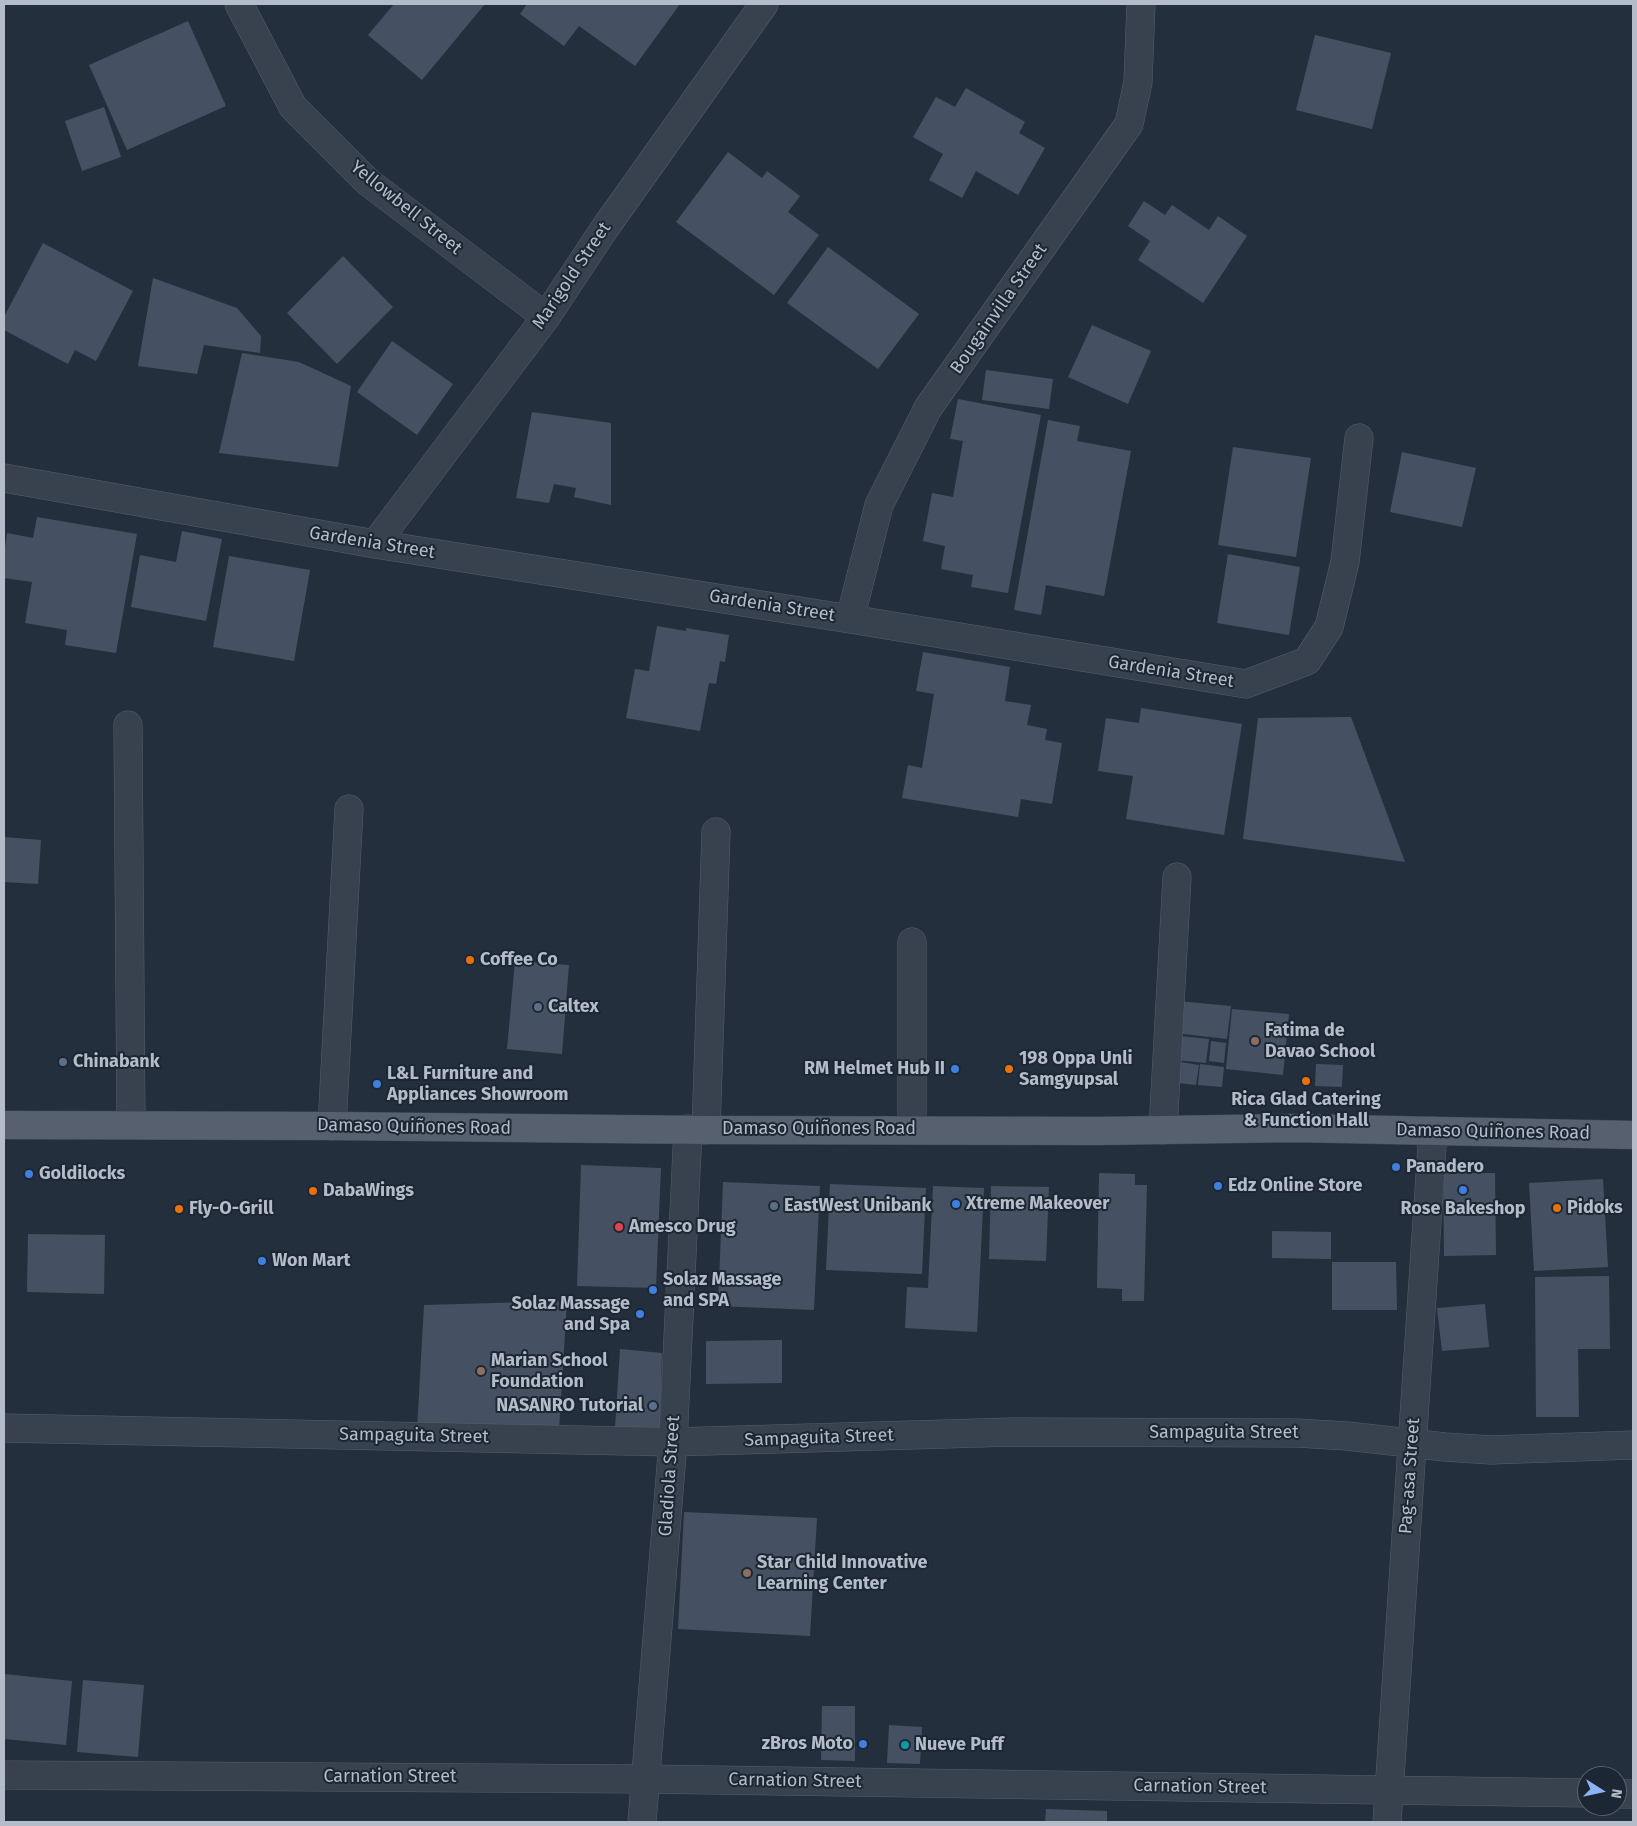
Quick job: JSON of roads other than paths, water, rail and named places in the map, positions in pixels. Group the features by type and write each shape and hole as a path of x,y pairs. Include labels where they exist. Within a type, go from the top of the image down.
{"main road":[{"name":"Damaso Quiñones Road","path":"4,1125 697,1130 1163,1130 1293,1128 1633,1135"}],"street":[{"name":"Yellowbell Street","path":"239,4 293,107 368,182 546,317"},
{"name":"Marigold Street","path":"375,544 546,317 605,228 764,4"},
{"name":"Bougainvilla Street","path":"850,618 879,505 928,408 1129,124 1138,82 1141,4"},
{"name":"Gardenia Street","path":"4,478 375,544 850,618 1246,684 1306,662 1329,627 1345,562 1359,438"},
{"path":"128,726 131,1125"},
{"path":"332,1126 349,809"},
{"name":"Gladiola Street","path":"642,1822 697,1130 716,832"},
{"path":"1163,1130 1178,877"},
{"path":"912,942 912,1129"},
{"name":"Pag-asa Street","path":"1387,1822 1433,1131"},
{"name":"Sampaguita Street","path":"4,1428 673,1442 1023,1432 1297,1433 1491,1450 1633,1445"},
{"name":"Carnation Street","path":"4,1775 645,1779 1577,1793"}],"place":[{"name":"Coffee Co","path":"470,960"},
{"name":"Caltex","path":"538,1007"},
{"name":"Fatima de Davao School","path":"1255,1041"},
{"name":"Chinabank","path":"63,1062"},
{"name":"RM Helmet Hub II","path":"955,1069"},
{"name":"198 Oppa Unli Samgyupsal","path":"1009,1069"},
{"name":"Rica Glad Catering & Function Hall","path":"1306,1081"},
{"name":"L&L Furniture and Appliances Showroom","path":"377,1084"},
{"name":"Panadero","path":"1396,1167"},
{"name":"Goldilocks","path":"29,1174"},
{"name":"Edz Online Store","path":"1218,1186"},
{"name":"Rose Bakeshop","path":"1463,1190"},
{"name":"DabaWings","path":"313,1191"},
{"name":"Xtreme Makeover","path":"956,1204"},
{"name":"EastWest Unibank","path":"774,1206"},
{"name":"Pidoks","path":"1557,1208"},
{"name":"Fly-O-Grill","path":"179,1209"},
{"name":"Amesco Drug","path":"619,1227"},
{"name":"Won Mart","path":"262,1261"},
{"name":"Solaz Massage and SPA","path":"653,1290"},
{"name":"Solaz Massage and Spa","path":"640,1314"},
{"name":"Marian School Foundation","path":"481,1371"},
{"name":"NASANRO Tutorial","path":"653,1406"},
{"name":"Star Child Innovative Learning Center","path":"747,1573"},
{"name":"zBros Moto","path":"863,1744"},
{"name":"Nueve Puff","path":"905,1745"}]}
